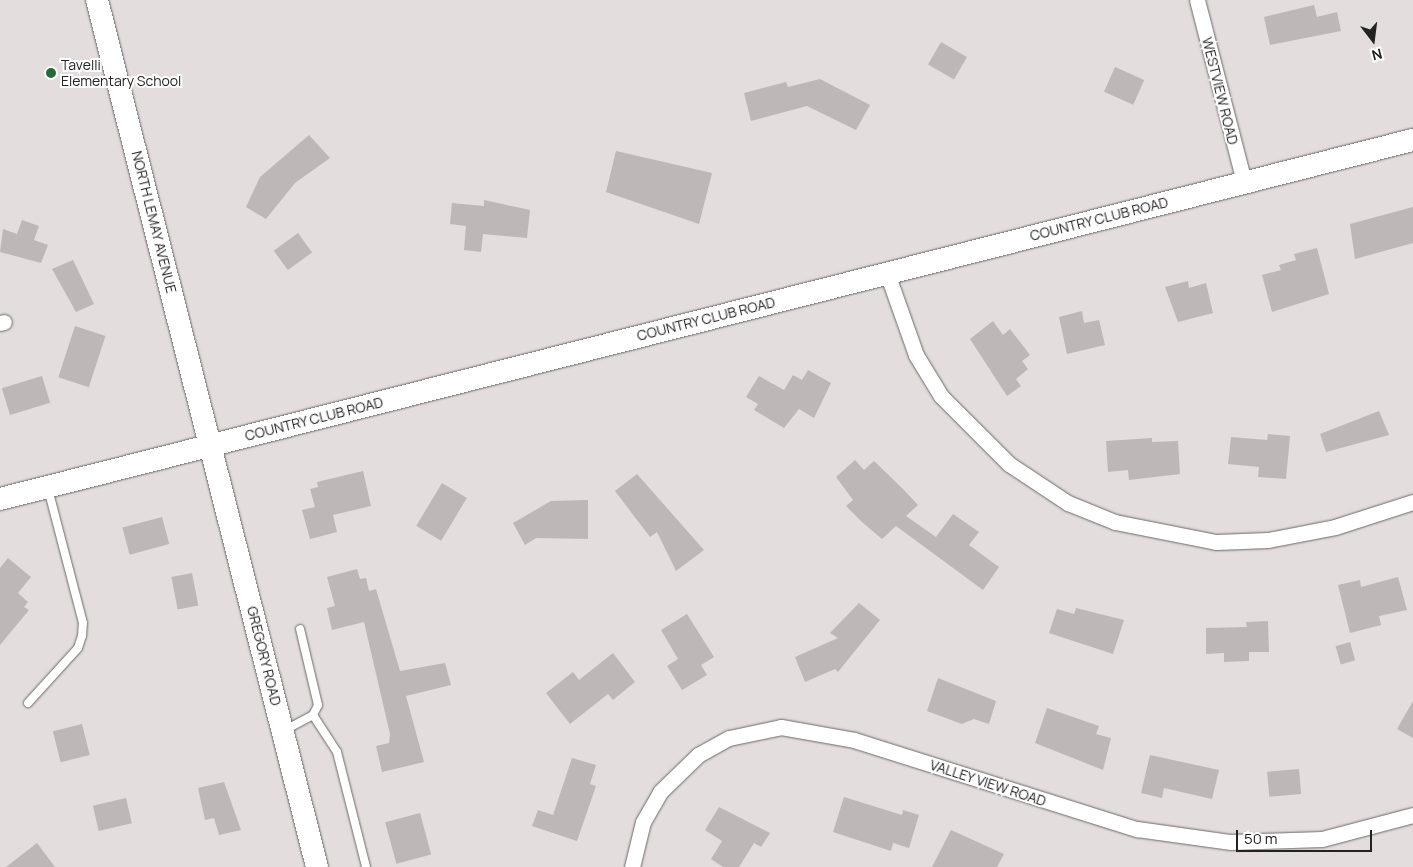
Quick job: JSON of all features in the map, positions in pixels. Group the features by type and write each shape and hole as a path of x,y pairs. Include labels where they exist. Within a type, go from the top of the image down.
{"street":[{"name":"NORTH LEMAY AVENUE","path":"97,0 211,445"},
{"name":"WESTVIEW ROAD","path":"1197,0 1244,182"},
{"name":"COUNTRY CLUB ROAD","path":"0,499 1413,140"},
{"path":"887,273 916,355 941,396 1009,464 1068,503 1115,522 1216,542 1268,540 1326,529 1413,502"},
{"name":"GREGORY ROAD","path":"211,445 317,867"},
{"name":"VALLEY VIEW ROAD","path":"632,867 643,822 660,792 698,755 729,738 781,727 854,740 1137,829 1231,842 1322,839 1413,815"}],"lane":[{"path":"28,703 78,648 82,636 83,623 48,487"},
{"path":"283,731 313,715 318,705 300,630"},
{"path":"313,715 337,752 366,867"}],"building":[{"path":"1314,5 1317,17 1337,12 1341,31 1270,45 1264,17"},
{"path":"941,42 967,57 954,80 928,65"},
{"path":"1115,67 1144,80 1133,105 1104,92"},
{"path":"820,79 870,105 856,130 807,106 751,121 744,93 786,82 788,87"},
{"path":"309,135 330,158 295,183 266,219 246,207 260,177"},
{"path":"616,151 712,173 699,224 606,192"},
{"path":"484,200 530,210 527,238 483,234 481,252 464,250 466,226 450,224 452,203 484,206"},
{"path":"1413,207 1413,243 1355,259 1350,224"},
{"path":"22,220 39,226 34,240 48,245 41,263 0,252 3,229 17,234"},
{"path":"298,233 312,252 288,270 274,251"},
{"path":"1317,248 1329,294 1272,312 1262,275 1281,270 1279,265 1296,260 1294,254"},
{"path":"73,260 94,304 76,312 52,269"},
{"path":"1188,281 1189,288 1206,283 1213,313 1178,322 1165,287"},
{"path":"1082,311 1084,323 1099,320 1105,345 1067,354 1059,317"},
{"path":"993,321 1003,335 1010,329 1030,355 1022,361 1028,369 1016,379 1021,386 1007,396 970,339"},
{"path":"75,326 105,336 89,387 58,377"},
{"path":"808,370 831,383 814,418 799,409 784,428 754,410 758,404 746,397 759,376 784,390 793,375 802,380"},
{"path":"42,376 50,403 10,415 2,388"},
{"path":"1379,411 1389,435 1326,452 1320,434"},
{"path":"1268,434 1290,436 1286,479 1258,477 1259,467 1228,464 1231,437 1267,440"},
{"path":"1152,438 1152,442 1178,441 1180,474 1129,480 1128,470 1108,472 1106,441"},
{"path":"855,460 864,470 874,461 918,505 906,516 936,537 953,514 979,532 969,545 999,567 983,590 896,526 882,539 846,506 853,500 836,477"},
{"path":"363,471 371,506 333,515 337,532 310,539 302,510 315,507 310,489 318,487 317,482"},
{"path":"637,474 704,550 676,571 657,532 650,537 615,491"},
{"path":"442,483 467,498 441,541 416,526"},
{"path":"588,500 588,539 536,538 525,545 513,523 551,501"},
{"path":"162,517 169,544 130,555 122,528"},
{"path":"8,558 31,577 18,593 28,602 24,607 29,610 0,645 0,568"},
{"path":"357,569 360,579 366,578 369,591 376,589 400,671 445,663 451,685 406,696 424,762 382,772 376,746 389,743 390,734 364,622 332,630 327,608 335,606 327,577"},
{"path":"192,573 198,605 178,609 171,577"},
{"path":"1398,577 1407,610 1379,616 1381,625 1350,633 1338,585 1360,580 1361,587"},
{"path":"859,603 880,620 838,672 835,669 805,682 795,657 838,638 830,633"},
{"path":"1076,608 1124,620 1113,654 1049,633 1057,609 1074,614"},
{"path":"687,614 714,657 701,665 707,675 682,690 667,666 678,659 661,630"},
{"path":"1268,621 1269,652 1249,652 1249,661 1224,662 1224,653 1206,654 1206,628 1247,627 1246,622"},
{"path":"1350,642 1355,660 1341,664 1336,646"},
{"path":"613,653 635,682 613,700 608,694 570,724 546,693 573,672 579,680"},
{"path":"938,678 996,701 989,724 974,719 962,724 927,711"},
{"path":"1413,701 1413,738 1397,729"},
{"path":"1047,708 1099,726 1096,734 1111,738 1103,770 1035,743"},
{"path":"82,724 90,755 61,762 53,731"},
{"path":"1150,755 1219,770 1212,799 1164,788 1162,798 1141,793"},
{"path":"572,758 596,765 590,784 596,786 577,841 532,826 538,810 553,815"},
{"path":"1299,769 1301,794 1269,797 1267,772"},
{"path":"224,782 241,830 219,835 214,818 205,820 198,788"},
{"path":"844,797 902,815 903,810 919,815 909,848 893,843 891,851 833,832"},
{"path":"126,798 132,823 99,831 93,806"},
{"path":"719,807 770,833 761,847 754,843 739,867 723,867 711,859 722,841 705,830"},
{"path":"420,813 431,855 396,864 385,822"},
{"path":"951,830 1004,854 997,867 932,867"},
{"path":"37,843 55,867 6,867"}],"place":[{"name":"Tavelli Elementary School","path":"51,73"}]}
